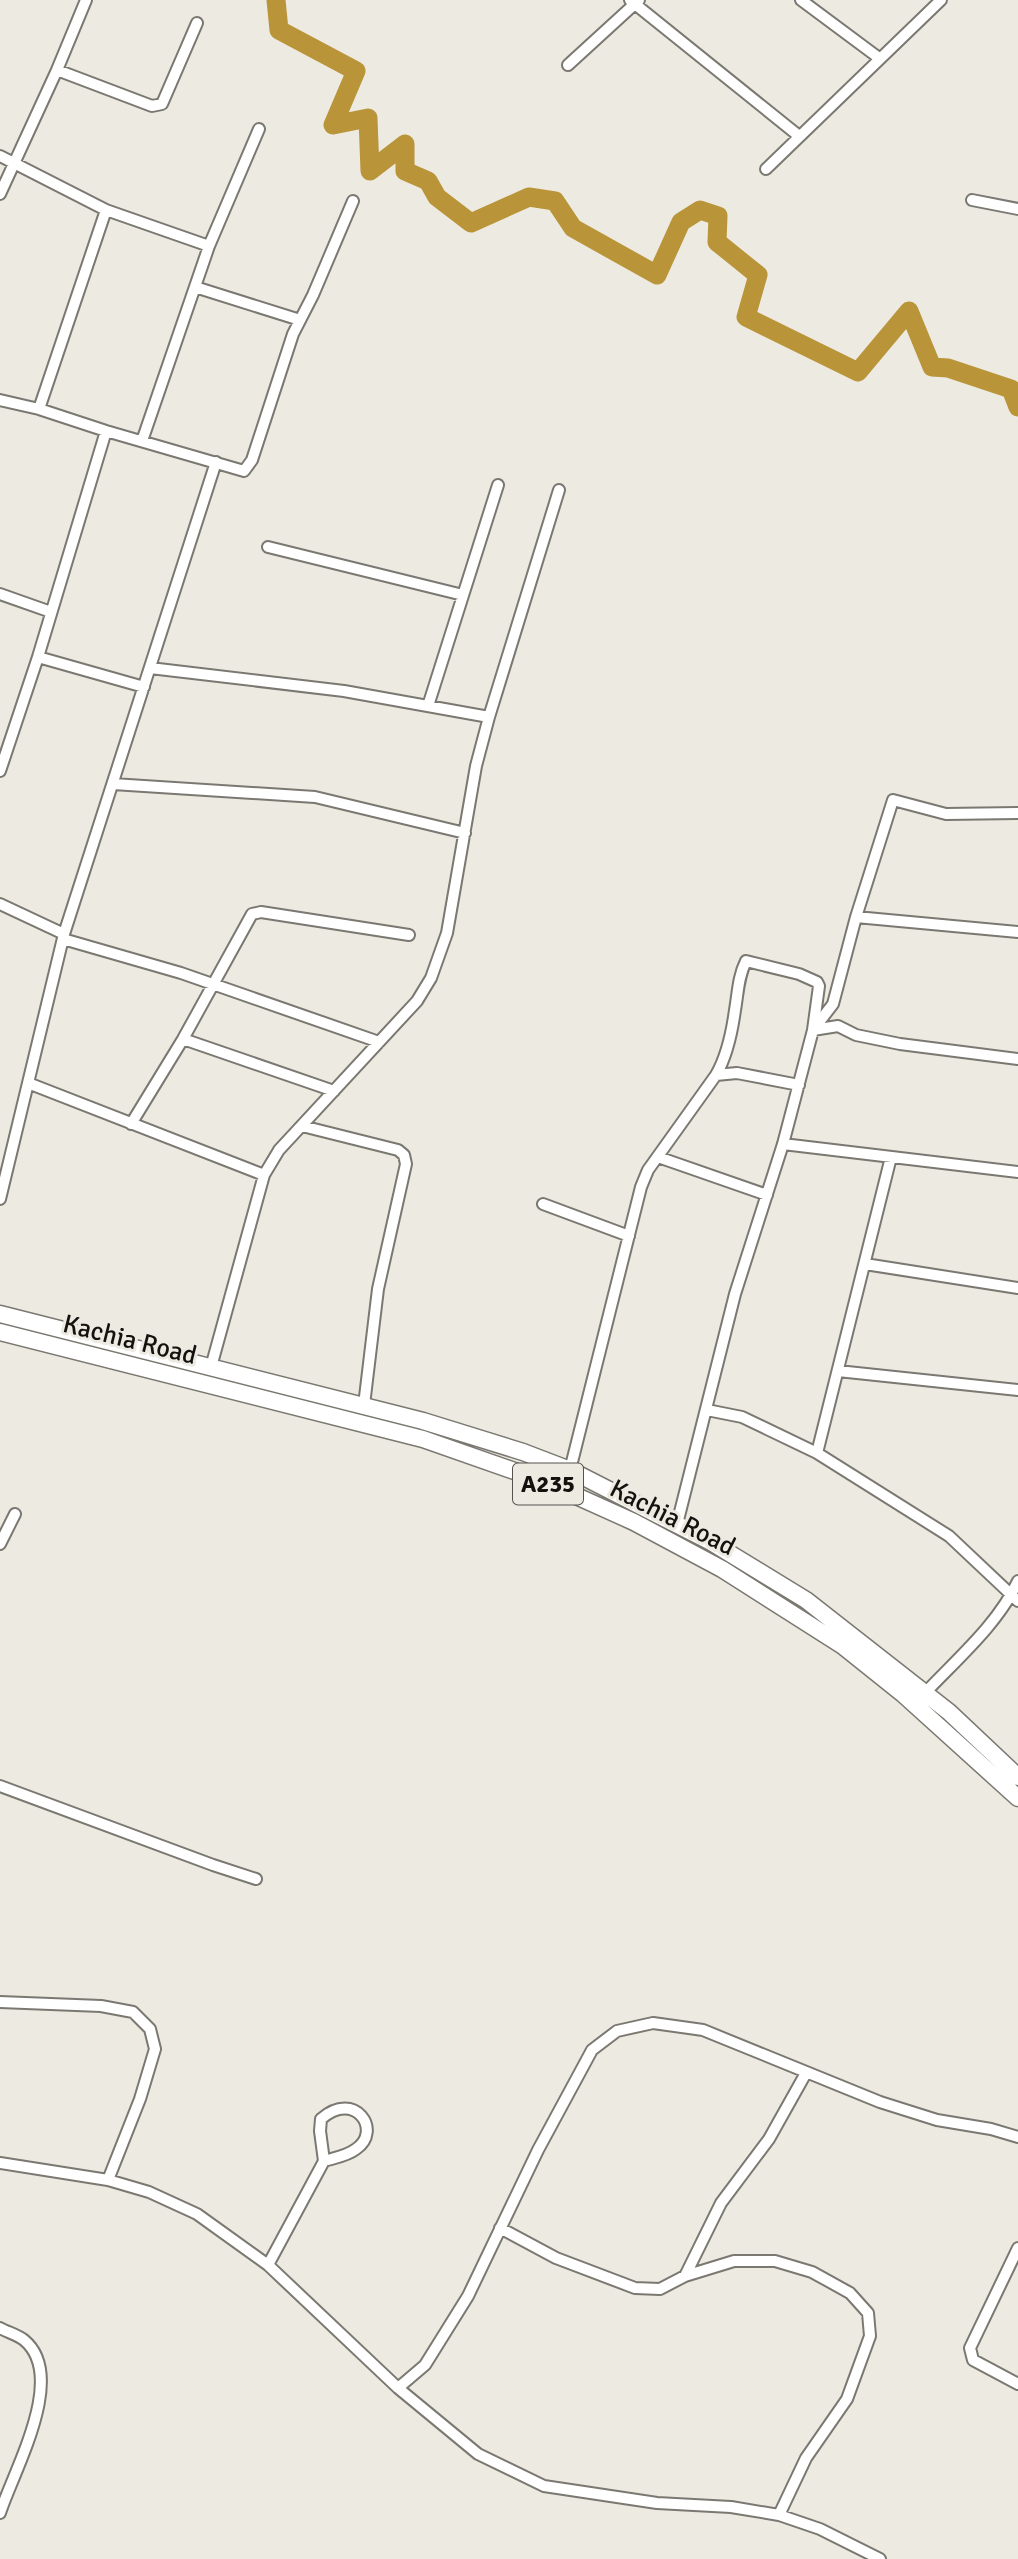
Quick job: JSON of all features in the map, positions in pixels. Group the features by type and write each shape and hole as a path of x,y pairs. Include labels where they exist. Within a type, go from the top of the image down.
{"highway":[{"name":"Kachia Road","path":"0,1314 364,1405 472,1435 570,1470 711,1542 806,1600 950,1712 1018,1777"},
{"name":"Kachia Road","path":"0,1332 423,1439 542,1481 634,1522 722,1569 843,1646 903,1694 1018,1798"}],"street":[{"path":"0,194 86,0"},
{"path":"801,0 879,58"},
{"path":"766,169 941,0"},
{"path":"568,65 635,1 799,136"},
{"path":"57,70 152,106 162,104 197,23"},
{"path":"142,441 209,246 259,128"},
{"path":"0,156 106,210 209,246"},
{"path":"972,200 1018,209"},
{"path":"0,400 40,409 244,471 249,467 293,334 353,201"},
{"path":"40,409 106,210"},
{"path":"195,287 300,320"},
{"path":"0,771 38,657 106,431"},
{"path":"0,1199 64,937 216,462"},
{"path":"428,706 498,485"},
{"path":"211,1367 264,1175 279,1150 417,1001 431,978 447,933 476,766 559,490"},
{"path":"268,547 463,595"},
{"path":"0,594 51,612"},
{"path":"38,657 144,687"},
{"path":"150,668 257,679 489,717"},
{"path":"113,785 315,797 465,833"},
{"path":"813,1030 833,1004 856,917 893,800 946,814 1018,813"},
{"path":"0,904 64,937 214,984 379,1042"},
{"path":"131,1124 183,1040 252,915 261,912 409,935"},
{"path":"856,917 1018,932"},
{"path":"570,1470 641,1187 648,1170 723,1062 746,961 817,982 813,1030 783,1144 739,1280 677,1524"},
{"path":"813,1030 838,1026 856,1035 900,1044 1018,1059"},
{"path":"183,1040 334,1091"},
{"path":"716,1075 737,1073 799,1084"},
{"path":"28,1083 264,1175"},
{"path":"302,1126 398,1150 404,1155 406,1164 378,1289 364,1405"},
{"path":"783,1144 1018,1172"},
{"path":"658,1157 767,1195"},
{"path":"817,1453 891,1157"},
{"path":"543,1204 629,1236"},
{"path":"865,1264 1018,1288"},
{"path":"838,1371 1018,1390"},
{"path":"707,1410 742,1417 817,1453 949,1536 1015,1598"},
{"path":"0,1544 15,1514"},
{"path":"925,1693 1015,1598 1018,1581"},
{"path":"0,1786 256,1879"},
{"path":"0,2002 101,2006 133,2012 150,2029 155,2049 140,2099 108,2179"},
{"path":"398,2388 425,2365 468,2296 538,2150 592,2050 617,2031 653,2023 703,2030 880,2102 937,2120 991,2129 1018,2137"},
{"path":"685,2276 721,2203 769,2140 806,2073"},
{"path":"268,2265 324,2161 321,2119 332,2110 347,2108 359,2112 366,2124 365,2138 357,2149 324,2161"},
{"path":"0,2163 108,2179 197,2214 268,2265 398,2388 478,2454 544,2486 779,2515 820,2529 880,2559"},
{"path":"500,2228 556,2258 635,2288 660,2289 685,2276 734,2261 775,2261 812,2272 850,2293 868,2313 870,2336 847,2399 806,2458 779,2515"},
{"path":"1018,2248 970,2348 973,2360 1018,2384"},
{"path":"0,2328 24,2340 35,2354 41,2374 41,2404 2,2498 0,2513"}],"waterway":[{"path":"276,0 279,30 356,71 333,125 368,118 370,171 405,144 405,171 428,181 437,197 471,223 529,197 555,201 573,228 657,275 681,222 700,210 718,216 717,242 758,275 746,317 858,372 909,311 932,367 948,368 1011,389 1018,407"}]}
